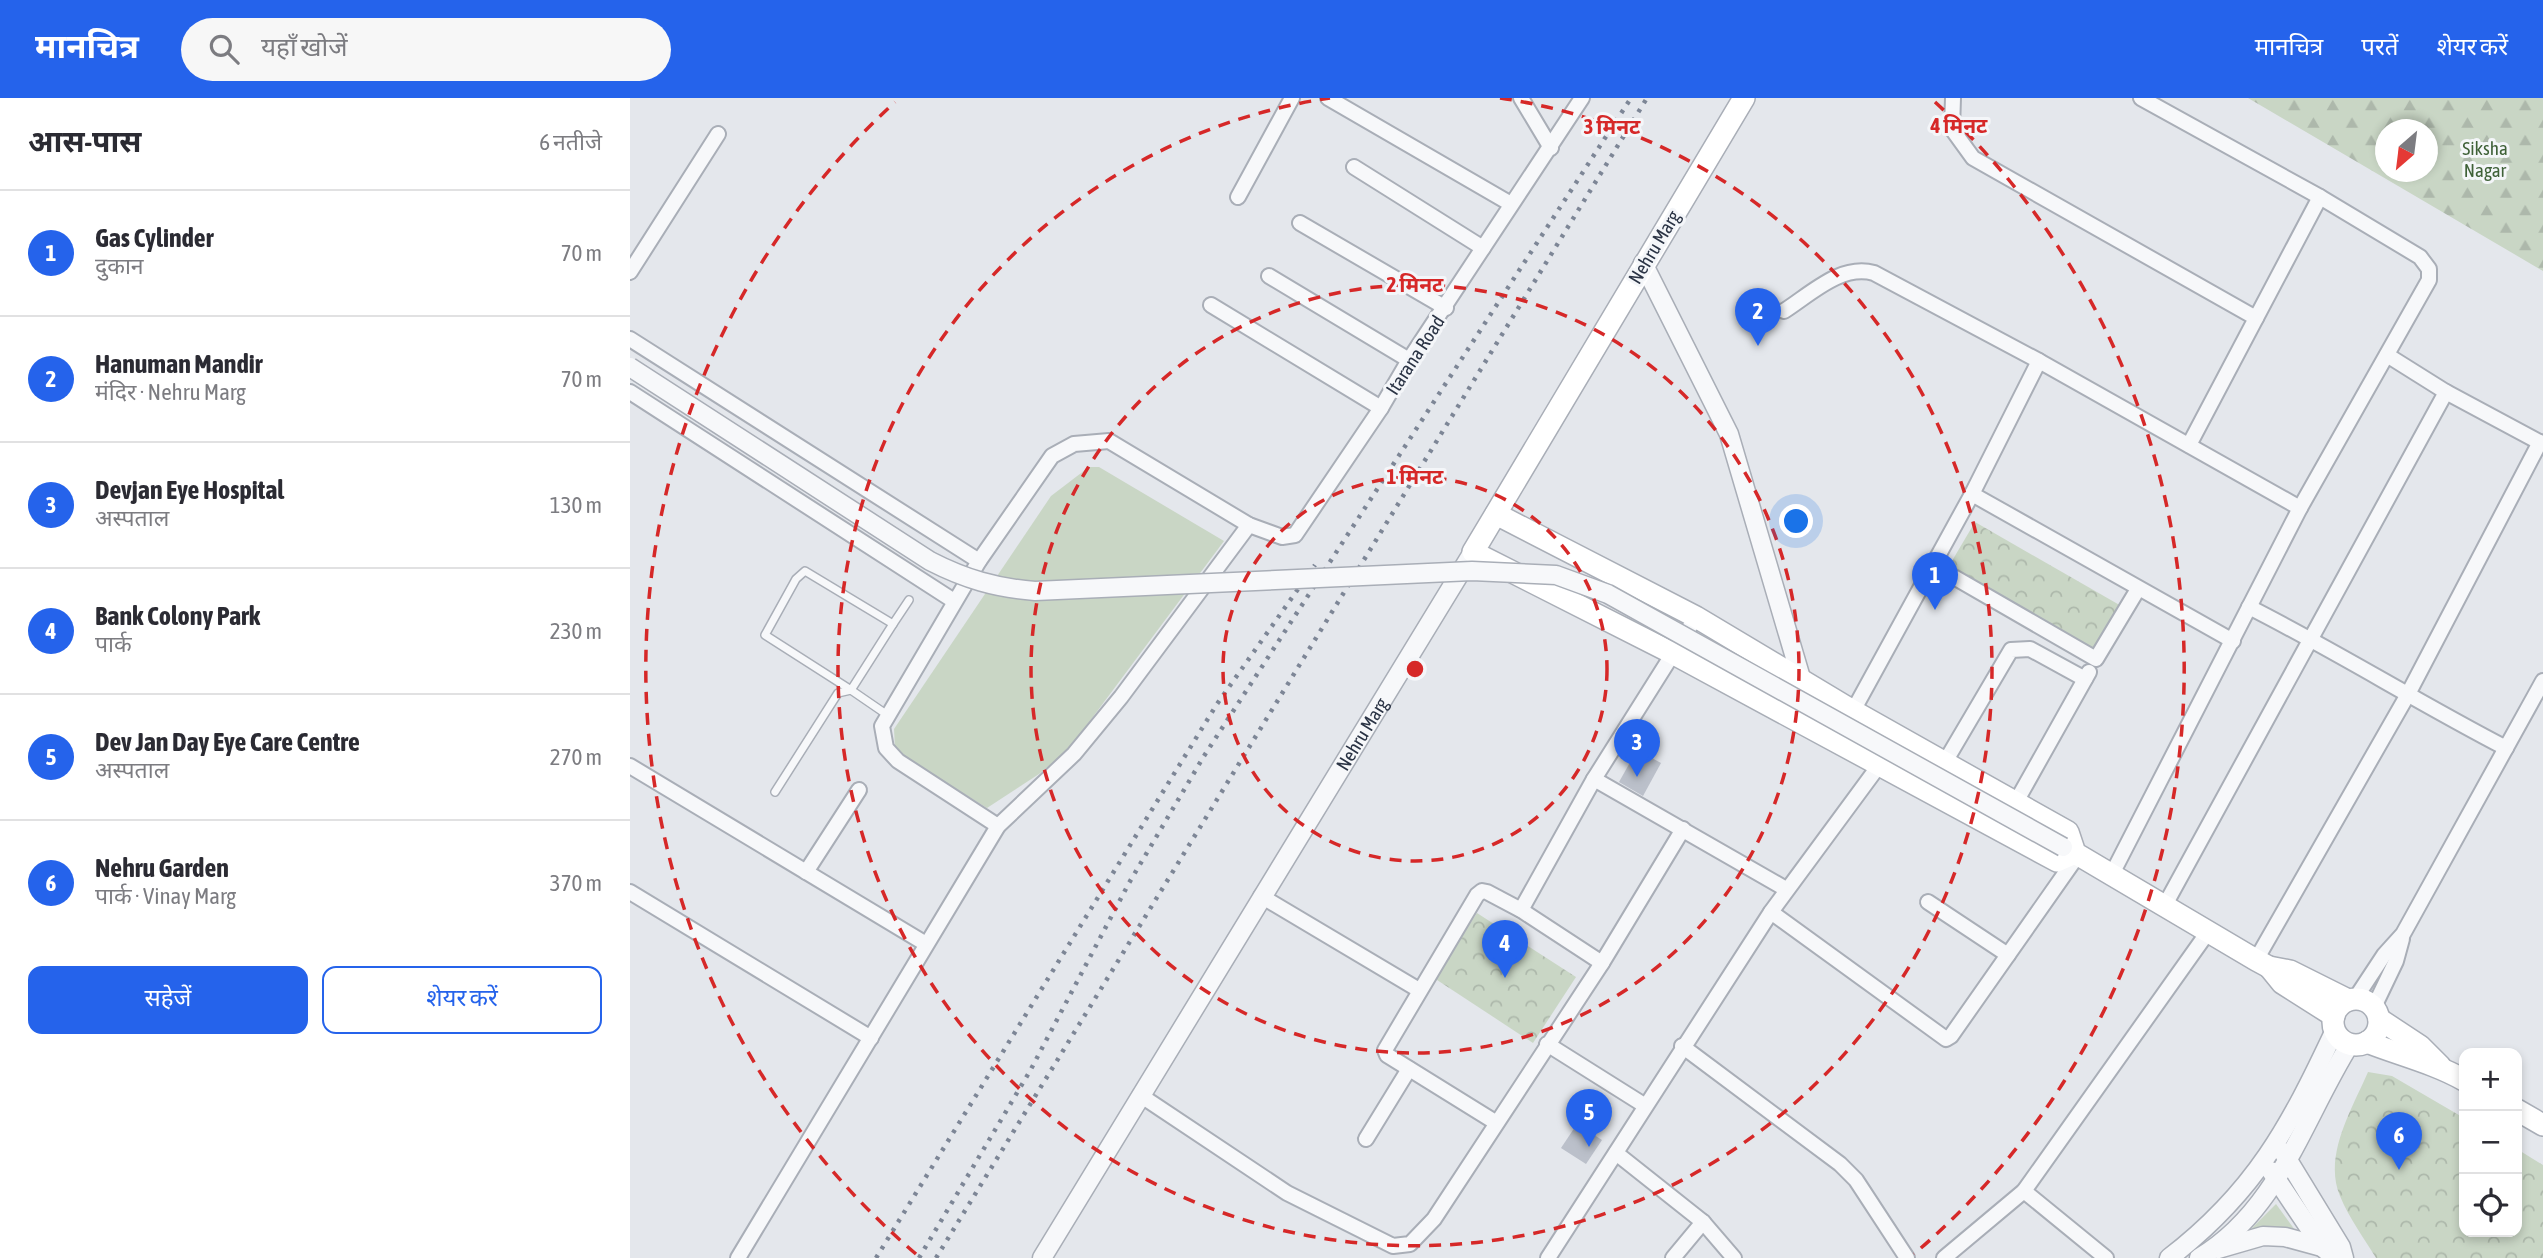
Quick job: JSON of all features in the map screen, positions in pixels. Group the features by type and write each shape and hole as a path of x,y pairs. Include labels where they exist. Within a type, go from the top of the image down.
{"main road":[{"name":"Nehru Marg","path":"1473,552 1643,263 1744,98"},
{"path":"1496,513 1696,617 1853,711 2068,832 2072,851 2262,964 2282,983 2355,1020 2420,1046 2442,1068 2459,1077"},
{"path":"1473,552 1674,654 2057,861 2072,851"},
{"path":"2519,1111 2543,1125"}],"street":[{"path":"1238,197 1292,98"},
{"path":"1328,98 1511,204"},
{"path":"1521,98 1550,148"},
{"name":"Itarana Road","path":"1249,526 1282,537 1295,535 1381,408 1409,359 1446,308 1582,98"},
{"path":"1953,98 1952,129 1973,158 2256,318"},
{"path":"2112,874 2300,508 2429,280 2429,269 2420,257 2320,197 2141,98"},
{"path":"630,272 718,134"},
{"path":"1354,167 1483,248"},
{"path":"2189,445 2320,197"},
{"path":"1300,223 1446,308"},
{"path":"1643,263 1729,434 1801,678"},
{"path":"1784,311 1846,271 1859,269 1874,273 2039,361 2300,508"},
{"path":"1269,276 1409,359"},
{"path":"1211,305 1381,408"},
{"path":"630,339 979,561"},
{"path":"2262,964 2542,443 2446,393 2387,355"},
{"path":"1853,711 1972,494 2039,361"},
{"path":"630,367 930,561 964,578 1001,589 1047,591 1472,571 1530,572 1585,584 1665,624 2072,851 2008,955 1951,1036 1946,1039 1771,912"},
{"path":"630,392 954,601"},
{"path":"2165,905 2446,393"},
{"path":"738,1258 998,826 1082,745 1249,526 1109,442 1092,440 1074,444 1052,456 979,561 881,726 886,748 898,761 998,826"},
{"path":"1972,494 2233,641"},
{"name":"Nehru Marg","path":"1042,1258 1473,552"},
{"path":"1933,565 2096,659"},
{"path":"2016,802 2138,589"},
{"path":"2249,607 2312,639 2407,696 2506,748"},
{"path":"1521,910 1594,779 1696,617"},
{"path":"1945,762 2011,650 2030,649 2085,679"},
{"path":"2205,1254 2248,1219 2289,1159 2384,955 2403,934 2543,681"},
{"path":"1548,1258 1682,1046 1786,889 1900,736"},
{"path":"630,766 926,944"},
{"path":"1594,779 1786,889"},
{"path":"806,872 859,790"},
{"path":"1140,1095 1287,1193 1393,1245 1410,1244 1418,1239 1602,962 1683,829"},
{"path":"1495,1122 1409,1069 1385,1050 1419,990 1482,891 1521,910 1602,962"},
{"path":"630,892 872,1038"},
{"path":"1261,896 1419,990"},
{"path":"1928,902 2008,955"},
{"path":"1944,1258 2024,1191 2208,932"},
{"path":"2169,1258 2232,1204 2264,1163 2302,1100 2396,961 2403,934"},
{"path":"1546,1044 1644,1105"},
{"path":"1682,1046 1840,1164 1856,1180 1908,1258"},
{"path":"1366,1139 1409,1069"},
{"path":"2276,1144 2289,1159 2341,1247 2344,1258"},
{"path":"1616,1153 1703,1222 1734,1258"},
{"path":"2264,1163 2328,1253"},
{"path":"2024,1191 2106,1258"},
{"path":"1673,1258 1703,1222"},
{"path":"2205,1254 2263,1236 2285,1237 2328,1253"}],"lane":[{"path":"886,714 765,635 801,573 811,573 893,624"},
{"path":"851,690 909,600"},
{"path":"775,792 834,696 842,690 851,690"}],"green space":[{"name":"Siksha Nagar","path":"2248,98 2543,98 2543,271 2391,182 2438,182 2438,119 2375,119 2375,172"},
{"path":"1089,467 1099,467 1224,541 1069,749 1039,774 987,808 906,758 895,748 894,729 1051,496"},
{"path":"1975,522 2123,607 2095,656 1946,571"},
{"path":"1477,913 1576,977 1533,1043 1434,978"},
{"path":"2368,1072 2392,1076 2459,1115 2459,1237 2522,1237 2522,1152 2543,1165 2543,1258 2376,1258 2352,1220 2336,1181 2337,1149"},
{"path":"2276,1204 2303,1241 2238,1242"}],"building":[{"path":"1637,750 1661,763 1643,796 1619,782"},
{"path":"1577,1124 1602,1140 1586,1164 1561,1148"}],"railway":[{"path":"919,1258 1030,1071 1129,883 1204,756 1631,98"},
{"path":"936,1258 1647,98"},
{"path":"876,1258 1217,704 1315,565"}],"place":[{"name":"Hanuman Mandir","path":"1758,346"},
{"name":"Gas Cylinder","path":"1935,610"},
{"name":"Devjan Eye Hospital","path":"1637,777"},
{"name":"Bank Colony Park","path":"1505,978"},
{"name":"Dev Jan Day Eye Care Centre","path":"1589,1147"},
{"name":"Nehru Garden","path":"2399,1170"}]}
